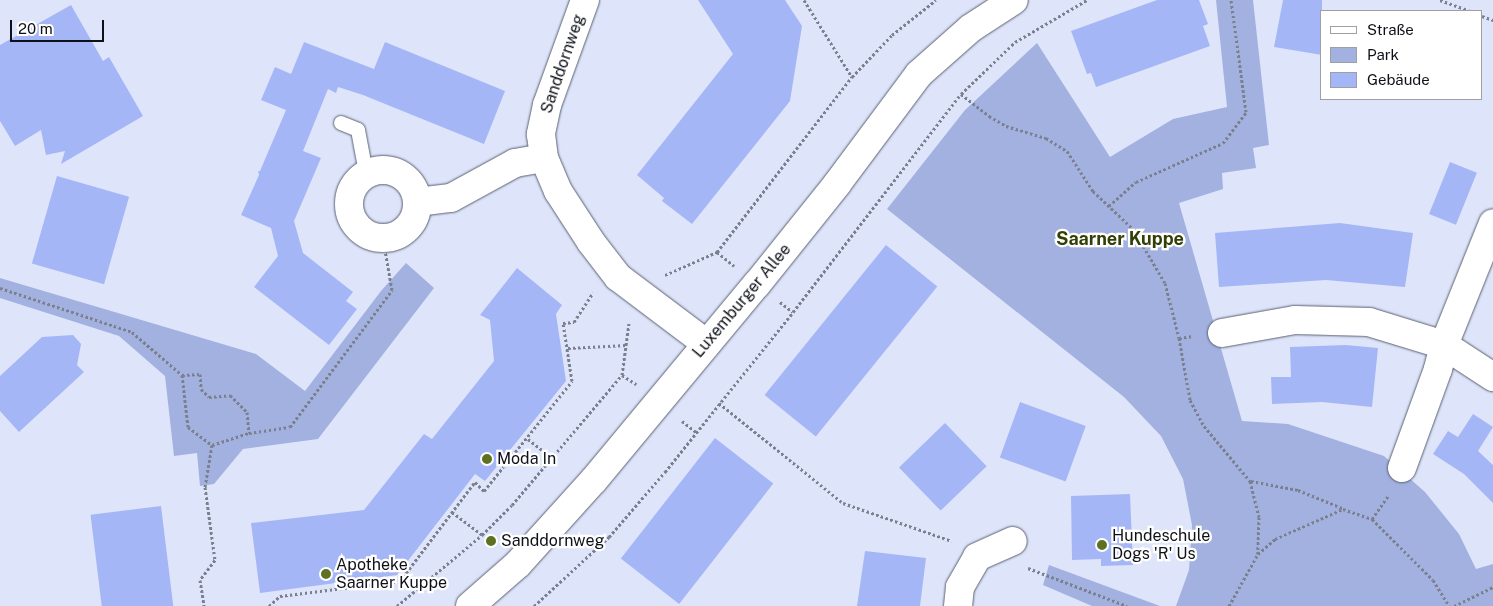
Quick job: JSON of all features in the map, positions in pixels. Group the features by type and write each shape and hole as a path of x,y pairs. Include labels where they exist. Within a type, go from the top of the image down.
{"street":[{"name":"Sanddornweg","path":"585,0 546,105 541,134 544,158 558,191 610,267 618,276 707,344"},
{"name":"Luxemburger Allee","path":"470,606 518,564 546,534 707,344 837,184 919,74 971,28 1014,0"},
{"path":"418,202 451,198 515,163 544,158"},
{"path":"389,170 409,181 418,202 414,220 401,234 384,239 366,235 353,222 348,204 353,186 366,173 389,170"},
{"path":"1402,468 1438,369 1444,345 1493,222"},
{"path":"1222,333 1295,320 1369,322 1444,345 1493,377"},
{"path":"958,606 960,587 977,557 1013,541"}],"lane":[{"path":"342,124 358,130 366,173"}],"path":[{"path":"804,0 852,78"},
{"path":"534,606 609,537 665,472 793,312 962,94 1015,42 1087,0"},
{"path":"1109,206 1136,182 1223,143 1246,112 1231,0"},
{"path":"1440,0 1467,10"},
{"path":"962,94 989,116 1006,126 1046,138 1067,151 1093,191 1133,229 1165,283 1190,400 1204,426 1250,481 1259,517 1258,554"},
{"path":"212,445 249,433 290,426 392,290 384,239"},
{"path":"269,606 280,596 400,581 475,482 484,491 528,439 572,381 563,323 574,322 610,267"},
{"path":"0,288 132,332 182,375 188,427 212,445"},
{"path":"568,348 626,345"},
{"path":"182,375 200,374 201,389 209,397 230,395 248,412 249,433"},
{"path":"719,403 843,503 957,543 977,557"},
{"path":"528,439 552,458"},
{"path":"204,606 200,580 215,560 205,488 212,445"},
{"path":"1250,481 1298,490 1372,519 1433,580 1449,606"},
{"path":"1230,606 1258,554 1275,539 1343,509"},
{"path":"452,512 482,535"},
{"path":"1013,541 1029,568 1127,606"},
{"path":"1454,606 1493,587"}],"green space":[{"path":"1216,0 1253,0 1269,145 1253,148 1256,168 1222,173 1223,189 1179,203 1242,421 1288,424 1384,456 1425,492 1459,534 1476,569 1493,564 1493,606 1176,606 1189,570 1192,525 1183,479 1161,436 1124,397 887,209 965,110 1037,43 1110,157 1173,119 1227,107"},
{"path":"406,263 434,288 318,439 243,449 214,484 200,486 197,453 174,456 165,376 119,336 0,298 0,278 256,354 305,391 381,291"},
{"path":"1049,565 1160,606 1092,606 1043,585"}],"building":[{"path":"698,0 785,0 802,26 790,101 692,224 662,201 664,198 637,175 733,54"},
{"path":"1157,0 1199,0 1208,24 1203,26 1210,46 1096,87 1091,73 1087,74 1071,31"},
{"path":"1283,0 1322,0 1322,10 1320,10 1320,55 1274,47"},
{"path":"71,5 103,61 109,57 143,116 61,164 65,151 46,155 41,130 15,146 0,121 0,45"},
{"path":"304,42 374,69 385,42 505,91 484,144 363,95 338,87 336,93 328,89 303,151 321,158 294,221 303,253 353,292 346,301 357,309 329,345 254,287 278,256 271,228 241,215 259,175 258,171 260,171 286,110 261,100 275,67 291,74"},
{"path":"1450,162 1477,173 1456,225 1429,214"},
{"path":"57,176 129,197 104,284 32,263"},
{"path":"1340,223 1413,233 1405,287 1326,280 1219,287 1215,233"},
{"path":"886,245 937,287 816,437 765,395"},
{"path":"517,268 562,305 556,314 566,381 485,481 475,474 397,575 260,593 251,523 364,510 424,434 432,439 494,361 490,320 480,315"},
{"path":"73,335 81,344 77,365 84,372 19,432 0,411 0,376 42,337"},
{"path":"1346,345 1378,348 1372,407 1322,402 1272,404 1271,377 1291,377 1290,347"},
{"path":"1020,402 1086,426 1066,481 1000,457"},
{"path":"1473,414 1493,427 1478,451 1493,465 1493,503 1464,474 1433,454 1448,431 1458,437"},
{"path":"945,423 987,466 941,511 899,467"},
{"path":"715,438 773,484 679,604 621,559"},
{"path":"1130,494 1133,565 1101,566 1101,559 1072,560 1071,496"},
{"path":"161,506 173,606 102,606 91,515"},
{"path":"865,551 926,558 920,606 857,606"}],"place":[{"name":"Moda In","path":"487,459"},
{"name":"Sanddornweg","path":"491,541"},
{"name":"Hundeschule Dogs 'R' Us","path":"1102,545"},
{"name":"Apotheke Saarner Kuppe","path":"326,574"}],"district":[{"name":"Saarner Kuppe","path":"1120,239"}]}
